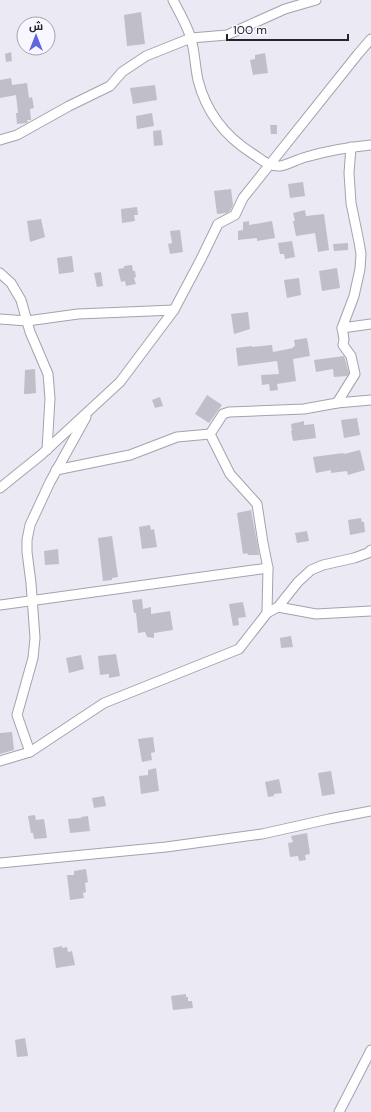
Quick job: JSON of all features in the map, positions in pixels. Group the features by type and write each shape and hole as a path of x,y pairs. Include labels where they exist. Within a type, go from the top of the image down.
{"street":[{"path":"174,0 191,38 198,81 206,102 217,121 234,140 270,166 280,166 316,154 351,147 371,145"},
{"path":"0,140 16,135 69,106 110,86 122,72 146,56 191,38 227,35 285,9 316,0"},
{"path":"0,488 47,450 120,382 174,310 218,224 235,215 243,198 371,39"},
{"path":"337,403 355,374 351,356 343,345 344,339 342,328 354,296 360,269 361,254 351,203 349,173 351,147"},
{"path":"0,273 11,282 21,300 30,332 48,374 50,398 47,450"},
{"path":"0,319 27,322 78,314 174,310"},
{"path":"342,328 371,324"},
{"path":"210,434 223,414 229,412 296,410 337,403 371,400"},
{"path":"30,752 17,715 33,658 35,638 27,540 30,525 56,470 91,409"},
{"path":"56,470 130,455 177,437 210,434"},
{"path":"210,434 230,474 257,504 268,568 267,613"},
{"path":"0,761 30,752 104,703 239,649 267,613 278,607 298,582 311,570 324,565 354,558 368,553 371,550"},
{"path":"0,605 268,568"},
{"path":"278,607 316,614 371,611"},
{"path":"0,863 166,847 262,834 371,811"},
{"path":"339,1112 371,1050"}],"building":[{"path":"141,12 145,44 127,46 124,15"},
{"path":"11,52 12,61 6,62 5,54"},
{"path":"265,53 268,73 253,75 250,60 255,59 255,55"},
{"path":"11,78 12,85 27,83 29,98 32,97 34,108 30,109 31,120 27,120 28,122 26,123 17,124 16,113 18,113 16,95 0,98 0,80"},
{"path":"155,85 157,100 133,104 130,88"},
{"path":"152,113 154,126 137,129 136,116"},
{"path":"270,125 277,125 277,134 271,134"},
{"path":"161,130 163,145 154,146 153,131"},
{"path":"303,182 305,196 290,198 288,184"},
{"path":"231,189 233,205 230,211 227,213 217,214 214,191"},
{"path":"137,207 138,215 134,215 135,221 122,223 121,209"},
{"path":"305,210 306,216 324,214 329,250 318,252 315,233 296,236 293,213"},
{"path":"41,219 45,237 30,242 27,221"},
{"path":"249,221 249,225 272,221 275,238 257,241 257,238 238,240 238,231 243,230 243,222"},
{"path":"180,230 183,252 170,254 168,244 172,243 170,231"},
{"path":"292,241 295,257 285,259 284,254 280,254 278,243"},
{"path":"348,243 348,250 334,251 333,244"},
{"path":"72,256 74,272 59,274 57,258"},
{"path":"132,265 133,271 135,271 136,277 134,278 136,284 126,286 125,281 121,282 118,269 124,268 124,266"},
{"path":"337,268 340,288 322,291 319,271"},
{"path":"101,272 103,286 97,287 94,273"},
{"path":"299,278 301,295 287,298 284,280"},
{"path":"248,312 250,329 234,334 231,314"},
{"path":"307,338 310,356 293,359 296,381 277,384 278,390 270,391 269,384 262,385 261,375 279,374 277,361 238,366 236,348 272,345 273,352 293,348 295,346 294,340"},
{"path":"344,356 349,373 347,376 334,377 333,369 316,372 314,360"},
{"path":"35,369 36,393 24,394 25,370"},
{"path":"207,395 222,405 209,423 195,414"},
{"path":"160,397 163,406 155,408 152,400"},
{"path":"357,418 360,435 344,438 341,420"},
{"path":"304,421 304,425 314,424 316,438 293,441 291,424"},
{"path":"360,450 365,470 348,475 347,471 331,473 331,470 316,473 313,457 344,454"},
{"path":"251,510 259,555 248,555 247,553 243,554 237,513"},
{"path":"361,518 362,522 364,522 365,532 350,535 348,520"},
{"path":"150,525 151,530 154,529 157,547 142,549 139,527"},
{"path":"307,531 309,541 297,543 295,533"},
{"path":"112,536 118,577 112,578 112,580 103,581 98,538"},
{"path":"58,549 59,564 45,565 44,551"},
{"path":"142,599 143,609 151,607 151,614 170,611 173,630 154,633 154,638 147,637 145,632 138,633 136,613 134,613 132,600"},
{"path":"243,602 246,617 238,618 239,625 233,626 229,604"},
{"path":"291,636 293,647 281,648 280,638"},
{"path":"116,654 120,676 109,678 109,674 100,675 98,656"},
{"path":"81,655 84,669 69,673 66,658"},
{"path":"12,732 14,750 0,754 0,733"},
{"path":"153,737 155,752 151,753 152,760 142,762 138,739"},
{"path":"156,768 159,791 141,794 139,776 148,775 148,770"},
{"path":"331,771 335,794 322,796 318,773"},
{"path":"279,779 282,793 274,794 274,796 268,797 265,782"},
{"path":"104,796 106,806 94,808 92,798"},
{"path":"35,815 36,820 44,819 47,838 34,839 33,833 31,833 28,816"},
{"path":"88,816 90,831 70,833 68,819"},
{"path":"307,833 310,854 305,855 306,860 299,861 298,856 290,857 288,843 293,842 291,836"},
{"path":"86,869 88,882 85,883 86,892 83,893 84,898 70,900 67,875 74,875 74,871"},
{"path":"62,946 62,948 67,947 68,952 72,951 75,965 56,968 53,948"},
{"path":"186,994 188,1001 192,1001 193,1008 173,1010 171,996"},
{"path":"25,1038 28,1056 17,1057 15,1040"}]}
